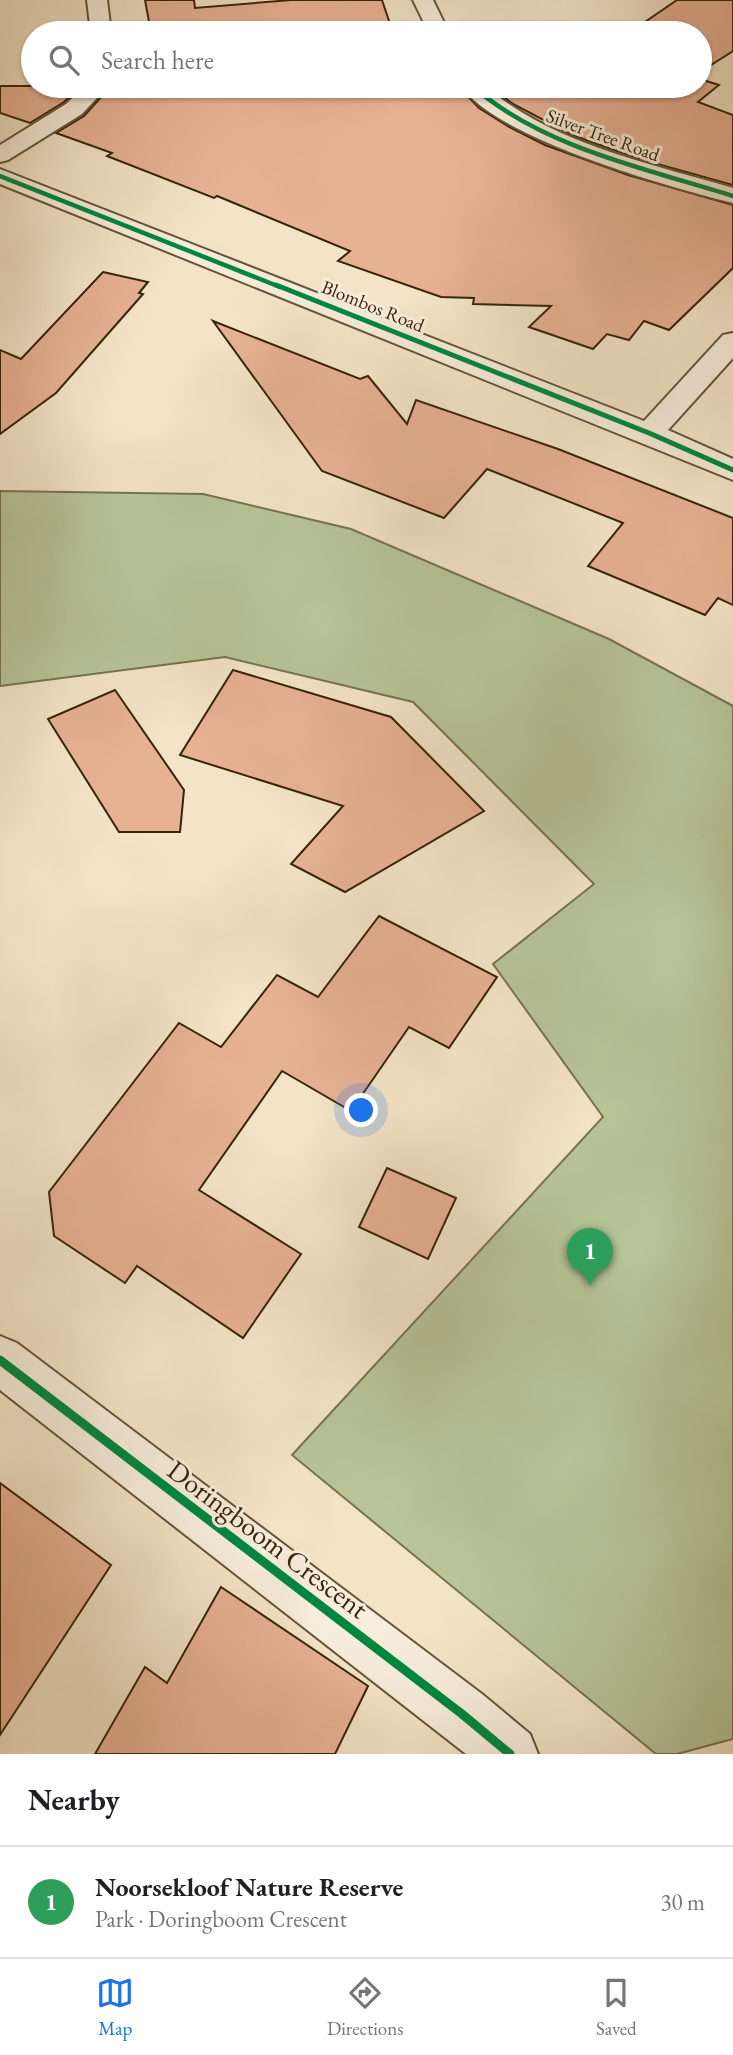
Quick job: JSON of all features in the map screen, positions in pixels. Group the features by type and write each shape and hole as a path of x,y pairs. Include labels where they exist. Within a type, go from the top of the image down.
{"street":[{"path":"97,0 100,21"},
{"path":"423,0 433,21"},
{"path":"0,155 74,108 84,98"},
{"name":"Silver Tree Road","path":"486,98 519,119 565,142 733,195"},
{"name":"Blombos Road","path":"0,177 649,433 733,470"},
{"path":"649,433 733,341"},
{"name":"Doringboom Crescent","path":"0,1360 462,1714 510,1754"}],"green space":[{"path":"0,491 203,494 351,529 609,639 733,706 733,1739 677,1754 656,1754 292,1455 603,1117 493,964 594,884 413,702 225,657 0,686"}],"building":[{"path":"145,0 194,0 195,8 291,0 382,0 389,21 149,21"},
{"path":"677,0 733,0 733,51 712,64 712,21 646,21"},
{"path":"0,86 21,86 21,98 68,98 30,123 0,113"},
{"path":"100,98 469,98 479,108 509,127 545,145 628,175 733,205 733,268 669,330 644,321 629,340 607,334 593,349 529,327 551,306 473,304 474,298 441,297 338,261 350,251 217,196 214,198 107,156 112,153 56,133 84,116"},
{"path":"505,98 703,98 698,102 733,115 733,185 636,158 572,135"},
{"path":"103,272 148,282 139,293 143,294 56,393 0,434 0,350 21,359"},
{"path":"213,321 360,379 368,376 407,424 416,400 558,449 733,518 733,605 718,598 705,615 588,566 623,523 487,469 444,518 322,471"},
{"path":"233,670 391,717 484,811 345,892 291,864 343,806 180,755"},
{"path":"115,690 184,790 180,832 119,832 48,719"},
{"path":"379,916 497,977 449,1048 409,1027 351,1111 282,1071 199,1190 301,1254 243,1338 137,1266 125,1283 54,1236 49,1192 179,1023 221,1047 277,975 318,997"},
{"path":"387,1168 456,1198 428,1259 359,1227"},
{"path":"0,1483 111,1565 0,1735"},
{"path":"221,1587 368,1686 335,1754 95,1754 145,1667 167,1683"}],"cycle path":[{"path":"486,98 523,123 594,153 733,196"},
{"path":"0,176 649,433 733,470"},
{"path":"0,1360 462,1714 510,1754"}],"place":[{"name":"Noorsekloof Nature Reserve","path":"590,1286"}]}
